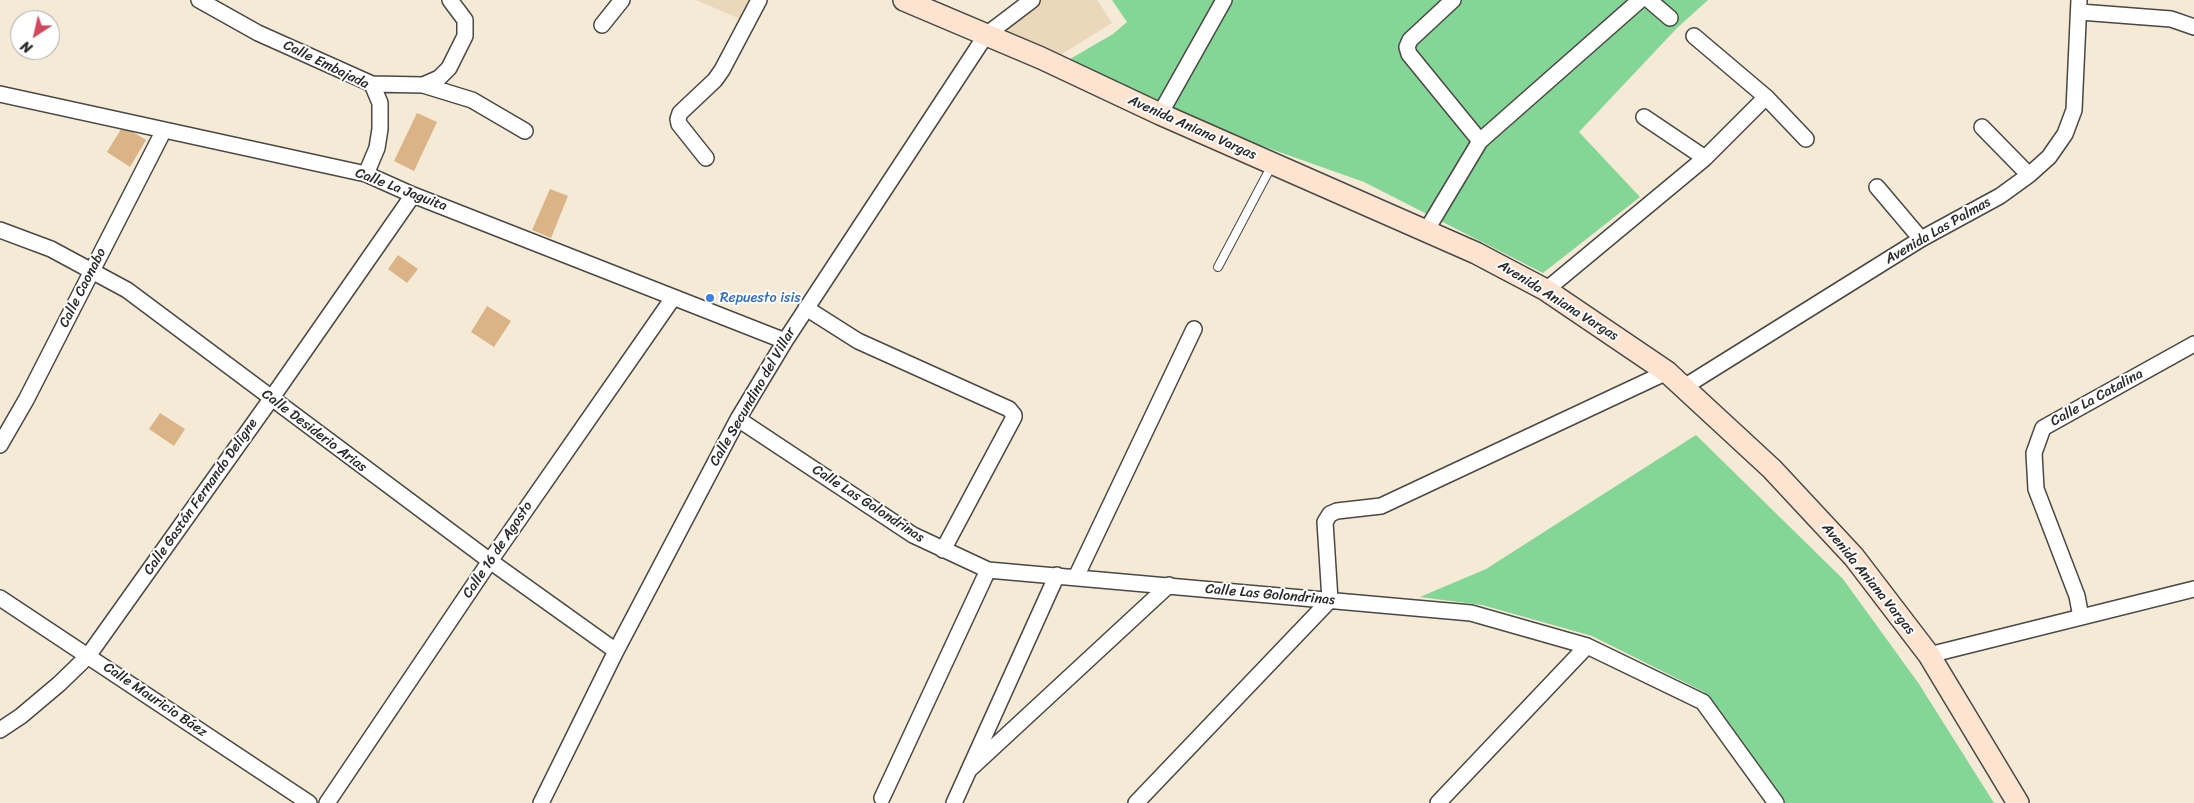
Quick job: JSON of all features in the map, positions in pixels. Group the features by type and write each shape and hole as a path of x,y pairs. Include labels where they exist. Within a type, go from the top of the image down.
{"main road":[{"name":"Avenida Aniana Vargas","path":"904,0 1041,58 1160,114 1509,269 1546,290 1667,372 1772,469 1854,557 1929,655 2018,803"}],"street":[{"name":"Calle Embajada","path":"199,0 258,33 372,84 380,103 380,129 376,148 366,174"},
{"path":"423,85 439,78 449,68 465,36 464,20 450,0"},
{"path":"602,25 622,0"},
{"path":"706,158 679,124 680,113 715,80 722,70 759,0"},
{"name":"Calle Secundino del Villar","path":"543,802 616,651 738,419 785,341 986,35 1032,0"},
{"path":"1160,114 1224,0"},
{"path":"1453,0 1410,40 1407,47 1409,54 1480,141"},
{"path":"1426,231 1480,141 1640,0"},
{"path":"1649,0 1670,18"},
{"path":"2080,6 2171,19 2194,27"},
{"name":"Avenida Las Palmas","path":"1684,387 1921,239 2000,196 2029,176 2049,157 2065,134 2074,110 2080,6"},
{"path":"1694,36 1766,97 1806,139"},
{"path":"372,84 423,85 472,100 525,131"},
{"name":"Calle La Jaguita","path":"0,94 366,174 413,195 785,341"},
{"path":"1546,290 1705,158 1766,97"},
{"path":"1644,117 1705,158"},
{"path":"1982,127 2029,176"},
{"name":"Calle Caonabo","path":"0,445 26,400 164,130"},
{"path":"1877,187 1921,239"},
{"name":"Calle Gastón Fernando Deligne","path":"0,730 21,716 59,684 88,656 413,195"},
{"name":"Calle Desiderio Arias","path":"0,230 51,249 127,290 490,561 616,651"},
{"name":"Calle 16 de Agosto","path":"326,803 672,298"},
{"path":"806,308 858,341 1009,410 1014,415 943,550"},
{"path":"1076,577 1194,329"},
{"name":"Calle La Catalina","path":"2081,617 2077,596 2036,489 2034,453 2044,428 2194,344"},
{"path":"1136,803 1330,600 1325,522 1330,514 1337,511 1381,506 1667,372"},
{"name":"Calle Las Golondrinas","path":"738,419 913,535 988,570 1471,613 1587,646 1703,702 1776,803"},
{"path":"882,798 988,570"},
{"path":"954,803 1057,575"},
{"path":"969,770 1169,586"},
{"path":"1929,655 2194,590"},
{"name":"Calle Mauricio Báez","path":"0,598 309,803"},
{"path":"1438,803 1587,646"}],"lane":[{"path":"1218,267 1272,164"}],"shaded area":[{"path":"696,0 749,0 740,19"},
{"path":"1032,0 1097,0 1112,23 1052,60 991,31"}],"green space":[{"path":"1112,0 1708,0 1677,28 1579,132 1640,197 1543,273 1364,182 1186,119 1070,59 1113,34 1127,22"},
{"path":"1696,435 1843,579 1919,684 1994,803 1781,803 1704,692 1592,636 1482,605 1420,597 1486,569"}],"building":[{"path":"417,113 437,122 414,171 394,161"},
{"path":"123,126 146,140 130,167 107,152"},
{"path":"550,189 568,196 551,238 532,230"},
{"path":"398,255 418,269 407,283 388,269"},
{"path":"487,306 511,321 494,347 471,332"},
{"path":"160,413 185,429 174,446 149,429"}],"place":[{"name":"Repuesto isis","path":"710,298"}]}
